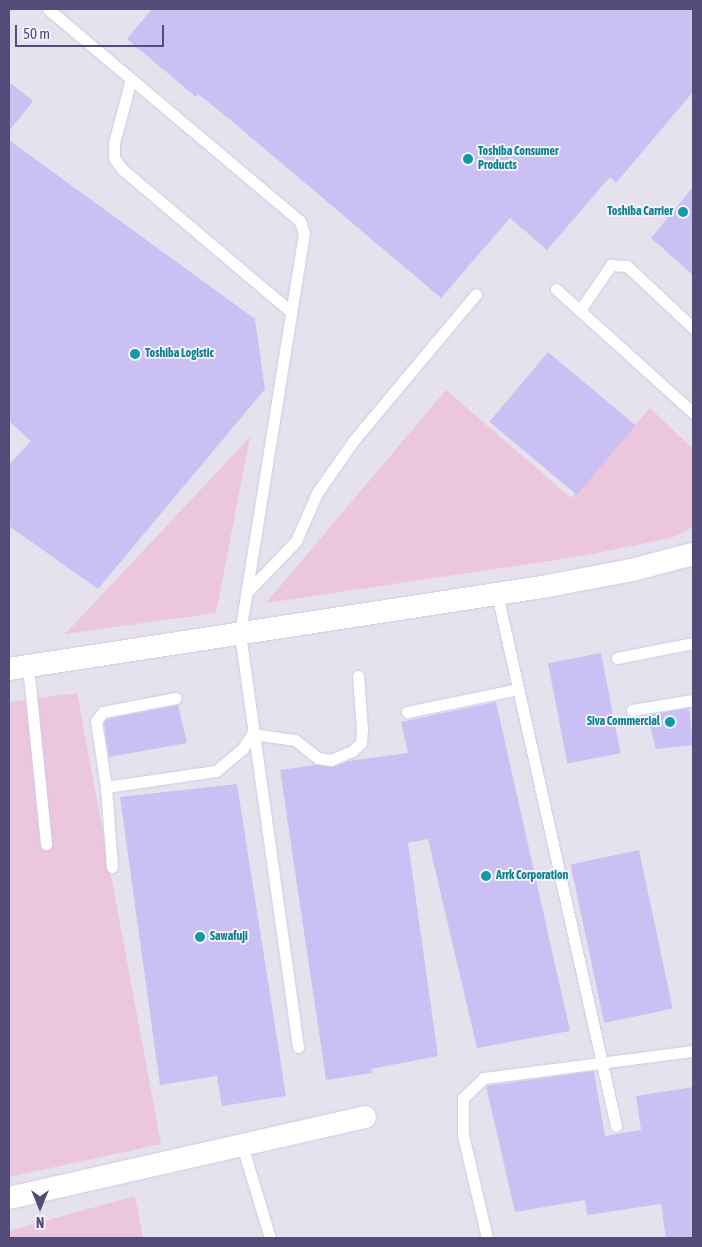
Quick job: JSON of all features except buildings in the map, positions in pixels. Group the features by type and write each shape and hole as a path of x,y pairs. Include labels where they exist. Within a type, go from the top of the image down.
{"street":[{"path":"19,667 497,594 632,570 693,554"},
{"path":"9,1198 365,1116"}],"lane":[{"path":"48,9 300,222 304,233 290,311 240,634 252,734 298,1048"},
{"path":"131,79 114,144 114,158 122,169 290,311"},
{"path":"580,310 611,265 627,266 693,328"},
{"path":"556,289 693,413"},
{"path":"247,592 296,541 317,493 354,440 476,294"},
{"path":"497,594 616,1126"},
{"path":"617,658 693,643"},
{"path":"19,667 46,844"},
{"path":"252,734 295,740 318,758 331,760 352,751 360,742 362,729 358,676"},
{"path":"407,712 518,689"},
{"path":"112,866 106,787 96,721 103,712 176,698"},
{"path":"632,710 693,700"},
{"path":"106,787 216,772 243,748 252,734"},
{"path":"487,1238 463,1135 463,1098 484,1078 693,1051"},
{"path":"242,1144 270,1238"}],"shaded area":[{"path":"9,9 693,9 693,1238 9,1238"},
{"path":"446,390 571,498 650,408 693,449 693,527 671,538 582,556 266,603"},
{"path":"250,437 216,613 65,634"},
{"path":"77,693 161,1144 9,1177 9,702"},
{"path":"135,1196 143,1238 9,1238 9,1231"}],"place":[{"name":"Toshiba Consumer Products","path":"468,159"},
{"name":"Toshiba Carrier","path":"683,212"},
{"name":"Toshiba Logistic","path":"135,354"},
{"name":"Siva Commercial","path":"670,722"},
{"name":"Arrk Corporation","path":"486,876"},
{"name":"Sawafuji","path":"200,937"}]}
